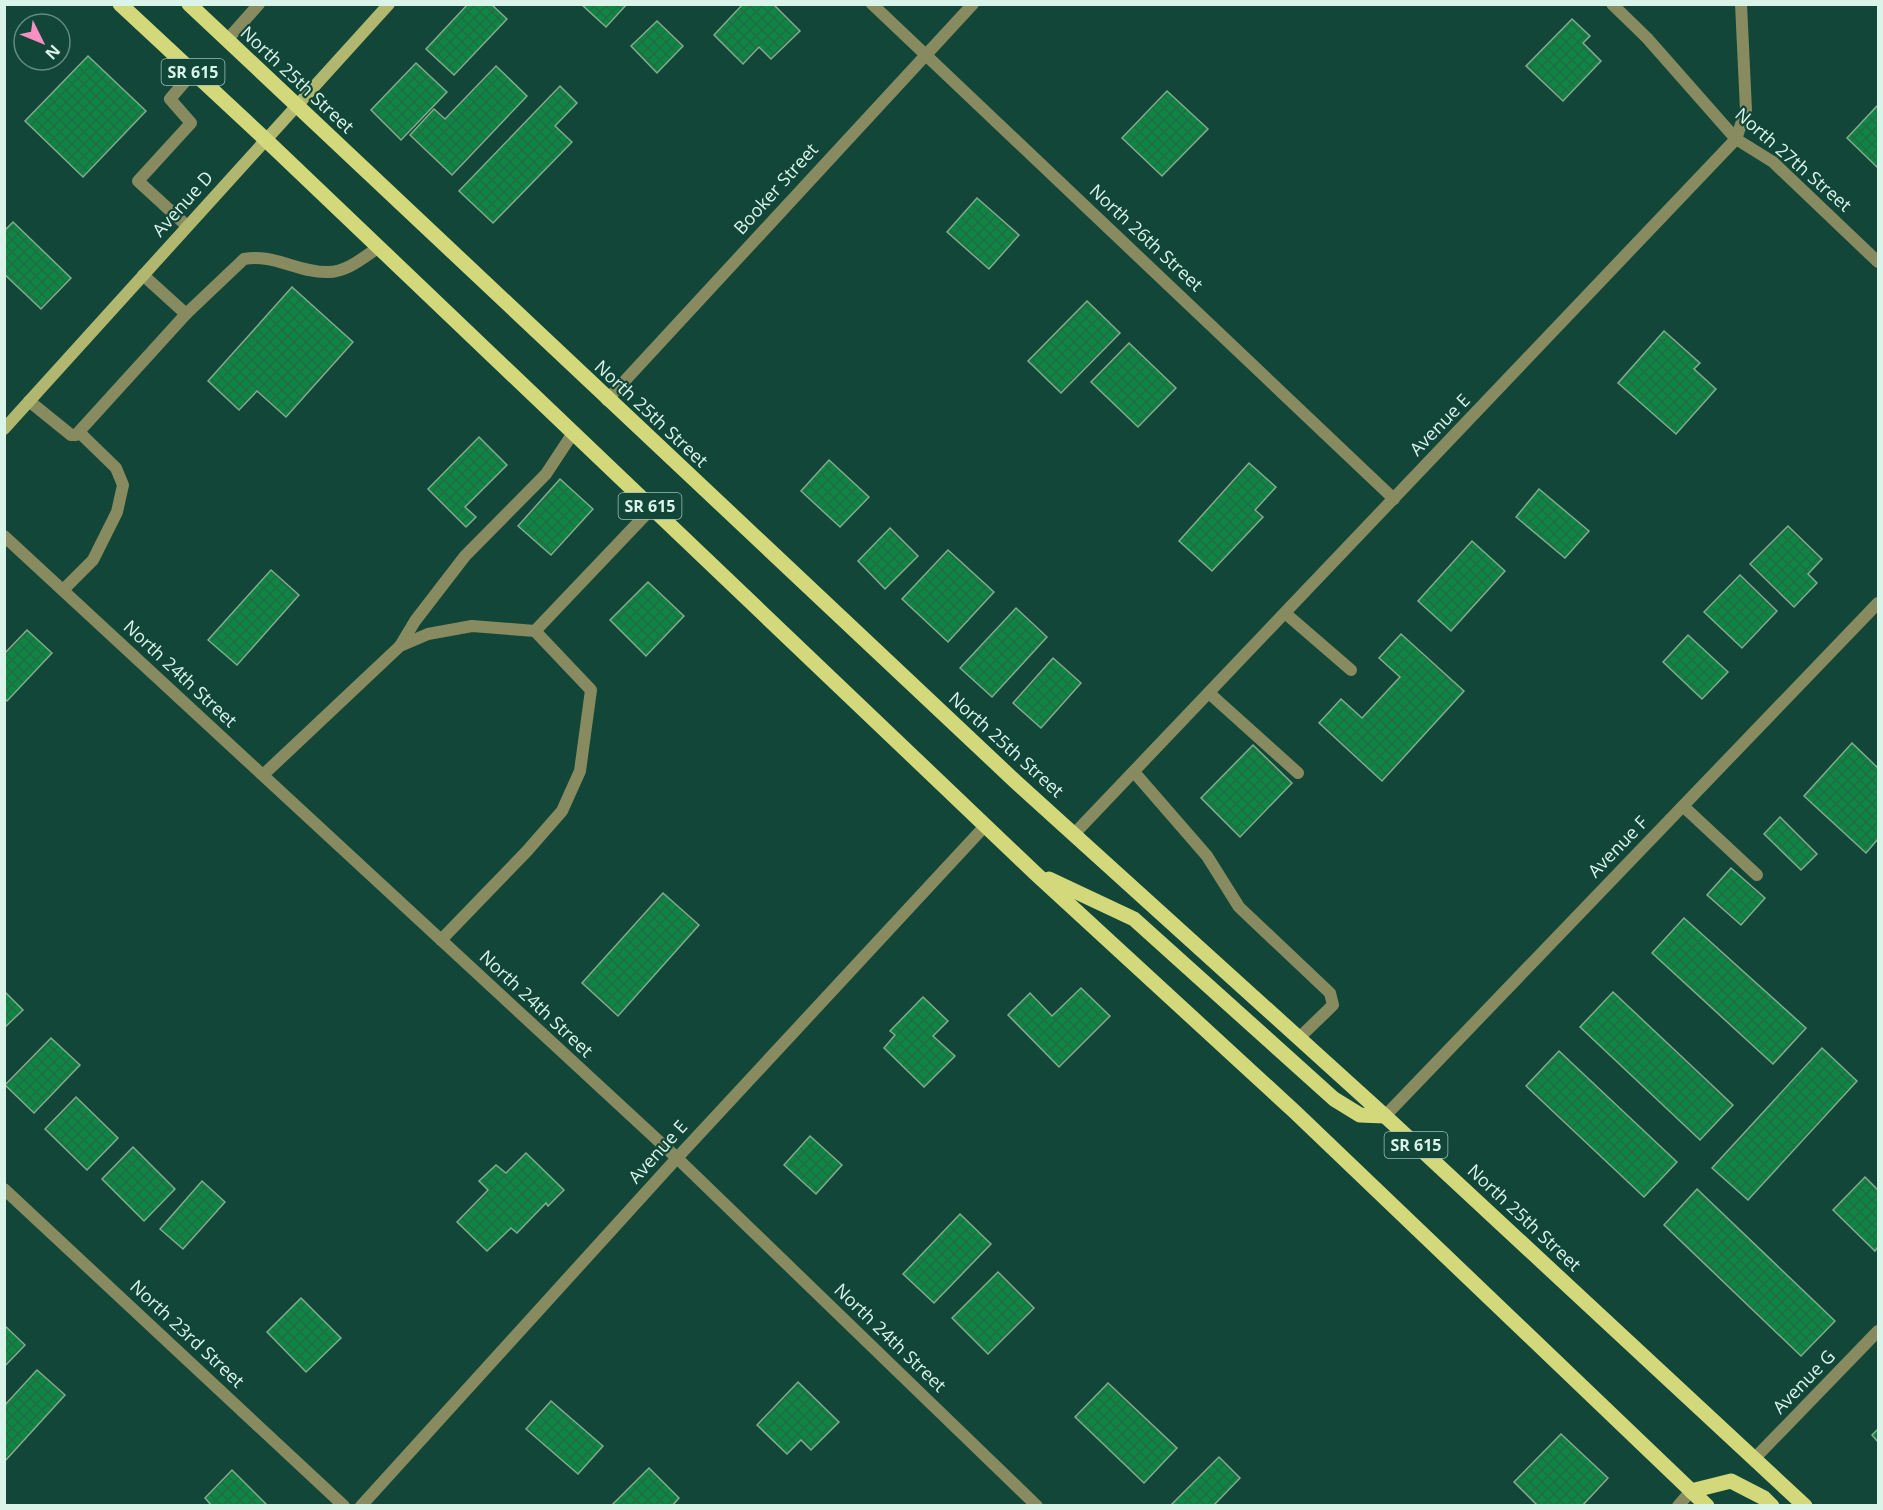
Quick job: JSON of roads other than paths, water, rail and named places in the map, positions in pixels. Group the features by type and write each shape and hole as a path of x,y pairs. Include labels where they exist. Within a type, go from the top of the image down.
{"main road":[{"name":"SR 615","path":"120,4 266,139 985,826 1295,1112 1707,1506"},
{"name":"North 25th Street","path":"189,4 607,400 1805,1506"},
{"path":"1035,873 1134,919 1334,1099 1360,1115 1384,1116"},
{"path":"1691,1491 1731,1481 1764,1498 1772,1506"}],"street":[{"path":"227,40 259,4"},
{"name":"Avenue D","path":"4,429 389,4"},
{"name":"North 26th Street","path":"872,4 1394,499"},
{"name":"Booker Street","path":"607,400 925,53 973,4"},
{"name":"North 27th Street","path":"1612,4 1647,38 1736,139 1773,162 1878,262"},
{"name":"Avenue E","path":"1075,833 1736,139 1746,110 1742,4"},
{"path":"187,226 138,181 191,123 170,99 193,72"},
{"path":"29,401 71,435 79,432 186,314 244,259 267,258 328,272 347,267 379,247"},
{"path":"143,275 186,314"},
{"path":"63,590 93,560 117,512 123,484 116,468 79,432"},
{"path":"263,775 400,646 415,621 465,556 546,474 573,433"},
{"path":"535,631 652,508"},
{"name":"North 24th Street","path":"4,536 677,1158 1037,1506"},
{"name":"Avenue F","path":"1384,1116 1878,603"},
{"path":"1285,613 1352,670"},
{"path":"400,646 428,634 472,626 535,631 591,690 580,771 562,811 527,851 441,940"},
{"path":"1209,693 1298,773"},
{"path":"1134,772 1207,856 1239,907 1330,993 1333,1005 1299,1038"},
{"path":"1683,806 1757,875"},
{"name":"Avenue E","path":"361,1506 677,1158 985,826"},
{"name":"North 23rd Street","path":"4,1189 344,1506"},
{"name":"Avenue G","path":"1755,1458 1878,1331"},
{"path":"1678,1506 1691,1491"}]}
